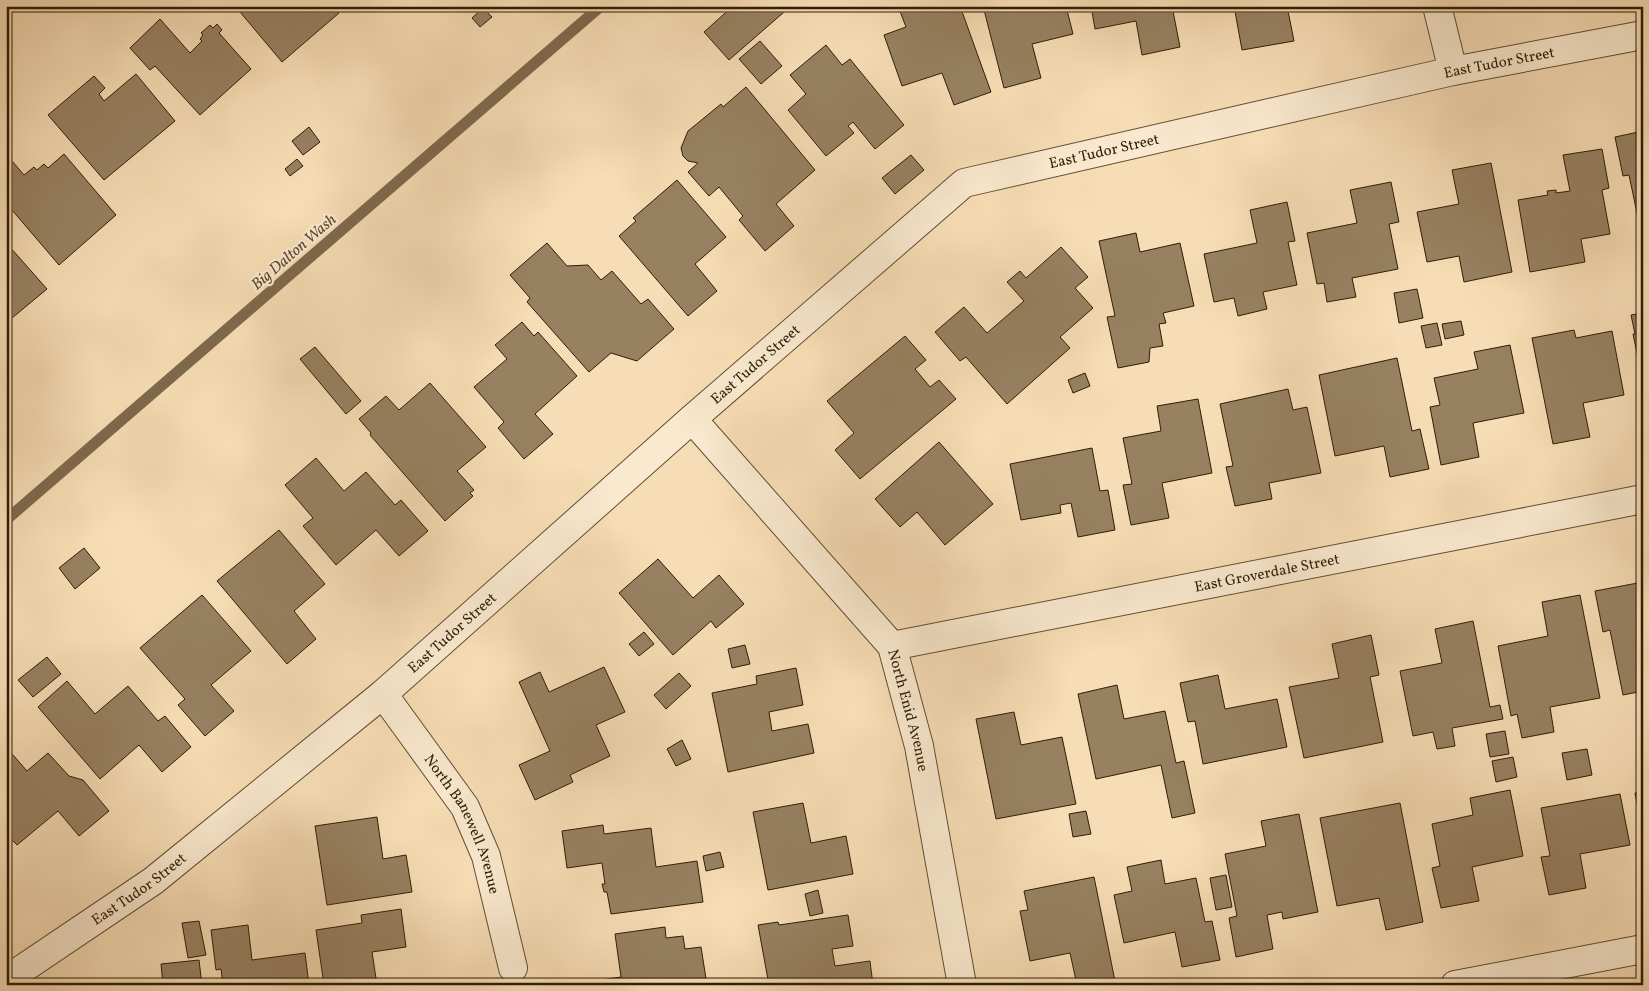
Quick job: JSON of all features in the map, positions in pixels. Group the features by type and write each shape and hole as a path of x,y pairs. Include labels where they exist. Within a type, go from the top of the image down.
{"street":[{"path":"1437,6 1453,71"},
{"name":"East Tudor Street","path":"6,980 153,881 383,694 692,419 964,183 1453,71 1643,35"},
{"name":"North Enid Avenue","path":"692,419 892,646 919,746 962,985"},
{"name":"East Groverdale Street","path":"892,646 1643,499"},
{"name":"North Banewell Avenue","path":"383,694 465,808 486,856 513,968"},
{"path":"1455,985 1643,949"}],"building":[{"path":"235,6 334,6 339,13 282,62"},
{"path":"733,6 791,6 729,60 704,32"},
{"path":"898,6 960,6 991,92 954,105 942,73 902,86 884,35 906,27"},
{"path":"983,6 1066,6 1073,34 1032,44 1041,78 1004,88"},
{"path":"1091,6 1172,6 1180,47 1142,55 1136,21 1095,29"},
{"path":"1234,6 1287,6 1294,41 1242,50"},
{"path":"483,8 492,17 480,27 472,18"},
{"path":"160,19 190,53 202,41 200,39 203,35 201,33 210,25 213,28 217,24 222,30 219,33 251,69 200,115 155,66 150,70 130,48"},
{"path":"760,41 782,66 761,84 739,59"},
{"path":"826,45 842,65 850,59 904,125 875,149 853,122 848,126 854,133 826,156 788,110 806,94 790,75"},
{"path":"136,74 175,121 104,180 48,115 94,76 105,88 99,94 104,101"},
{"path":"746,87 815,170 776,204 794,226 765,251 739,220 743,216 719,187 709,196 688,172 698,163 688,161 683,156 681,148 688,131 721,104 723,107"},
{"path":"309,127 320,142 303,155 292,141"},
{"path":"1643,131 1642,237 1629,175 1623,176 1615,137"},
{"path":"1602,149 1609,188 1602,190 1610,234 1581,239 1585,262 1530,272 1518,200 1548,195 1547,191 1556,190 1556,193 1570,191 1563,155"},
{"path":"6,154 24,175 34,167 37,170 44,164 48,168 64,154 116,215 59,265 6,203"},
{"path":"911,155 924,170 895,194 882,178"},
{"path":"297,159 303,166 290,176 285,169"},
{"path":"1491,163 1512,272 1464,282 1459,256 1427,262 1417,212 1459,204 1452,170"},
{"path":"677,180 726,237 695,264 717,291 688,316 619,236 636,221 633,218"},
{"path":"1391,182 1399,222 1389,224 1398,269 1352,278 1356,297 1327,302 1324,283 1317,284 1307,233 1357,223 1350,190"},
{"path":"1287,202 1295,241 1288,242 1297,285 1263,292 1267,309 1238,316 1234,298 1214,302 1204,254 1257,243 1250,210"},
{"path":"1136,233 1140,252 1180,243 1194,306 1163,313 1166,323 1159,324 1163,346 1150,348 1149,362 1118,368 1107,317 1115,316 1099,241"},
{"path":"547,243 567,266 588,265 601,280 612,271 641,304 648,299 674,329 637,361 611,353 589,372 527,302 530,298 510,275"},
{"path":"6,246 7,248 9,246 47,289 6,323"},
{"path":"1061,247 1088,277 1075,288 1093,308 1060,337 1070,348 1007,404 966,357 960,361 935,332 964,307 987,333 1024,301 1007,282 1020,271 1026,278"},
{"path":"1417,289 1423,318 1399,323 1394,293"},
{"path":"1643,313 1643,382 1631,315"},
{"path":"1461,321 1464,335 1445,339 1442,324"},
{"path":"522,322 534,336 538,332 577,376 535,414 553,434 524,459 498,428 504,422 474,387 507,359 495,345"},
{"path":"1437,323 1442,345 1426,348 1421,326"},
{"path":"1574,330 1576,338 1612,331 1624,395 1583,403 1590,437 1553,444 1532,338"},
{"path":"905,336 926,360 915,369 930,387 939,380 956,399 860,479 835,450 854,433 827,401"},
{"path":"1510,345 1524,413 1473,423 1479,457 1441,465 1430,407 1440,405 1434,378 1478,369 1474,352"},
{"path":"315,347 361,401 346,414 300,359"},
{"path":"1397,358 1412,431 1420,429 1429,469 1390,477 1384,446 1335,456 1319,375"},
{"path":"1085,373 1090,386 1073,393 1068,380"},
{"path":"430,383 486,447 457,471 474,490 470,493 473,496 445,521 370,435 371,433 359,419 386,396 399,410"},
{"path":"1288,389 1293,410 1307,407 1321,473 1269,483 1272,499 1235,506 1226,467 1233,466 1220,404"},
{"path":"1198,399 1212,473 1162,483 1169,518 1131,525 1123,485 1132,484 1123,438 1161,431 1157,406"},
{"path":"939,442 993,504 945,545 917,512 900,527 875,499"},
{"path":"1092,448 1100,491 1108,490 1115,530 1078,537 1071,503 1060,505 1061,513 1021,520 1010,464"},
{"path":"316,458 344,491 366,472 395,505 401,500 428,531 399,556 376,530 336,565 303,526 313,518 285,485"},
{"path":"279,530 325,584 294,611 316,639 287,664 217,581"},
{"path":"84,548 100,568 75,589 59,568"},
{"path":"658,559 693,598 719,575 744,604 716,628 711,621 673,655 619,593"},
{"path":"1643,582 1643,691 1623,695 1610,630 1603,632 1595,591"},
{"path":"202,595 251,651 211,685 234,711 205,736 178,705 185,699 140,648"},
{"path":"1580,595 1600,698 1550,707 1554,732 1522,738 1517,714 1511,716 1498,646 1548,636 1542,602"},
{"path":"1473,621 1490,707 1500,705 1503,719 1452,728 1455,746 1437,749 1433,732 1413,736 1400,671 1442,663 1435,629"},
{"path":"644,632 654,644 639,656 629,644"},
{"path":"1371,635 1379,675 1370,677 1383,742 1304,758 1289,687 1339,678 1332,644"},
{"path":"745,645 750,664 732,668 728,649"},
{"path":"47,657 61,674 33,697 18,680"},
{"path":"604,667 625,712 596,725 610,756 570,775 573,782 535,800 519,765 550,751 519,682 540,672 549,692"},
{"path":"796,668 803,705 769,712 772,731 808,724 814,753 728,772 712,693 757,684 756,676"},
{"path":"679,673 691,686 666,709 654,695"},
{"path":"1218,675 1225,709 1277,699 1287,747 1203,764 1195,721 1188,722 1180,683"},
{"path":"67,681 95,714 128,686 158,721 165,716 191,747 162,772 139,745 100,779 38,707"},
{"path":"1117,685 1124,719 1165,711 1176,763 1184,761 1195,813 1172,818 1161,765 1096,779 1078,694"},
{"path":"1014,712 1021,745 1062,737 1076,804 996,819 976,719"},
{"path":"1505,731 1509,754 1490,757 1486,734"},
{"path":"682,740 691,759 676,766 667,749"},
{"path":"6,747 27,771 48,753 69,776 83,780 109,811 79,836 58,811 17,845 6,834"},
{"path":"1587,749 1592,775 1567,780 1562,753"},
{"path":"1513,757 1517,777 1496,782 1492,761"},
{"path":"1510,790 1523,856 1472,867 1479,901 1441,908 1432,868 1440,866 1432,824 1473,815 1470,798"},
{"path":"1643,791 1643,833 1635,793"},
{"path":"1620,794 1630,845 1580,854 1586,888 1549,895 1541,857 1550,856 1541,808"},
{"path":"803,803 811,843 846,836 853,874 768,890 753,812"},
{"path":"1400,803 1423,922 1386,930 1379,898 1337,906 1320,818"},
{"path":"1086,811 1091,834 1073,837 1069,814"},
{"path":"1299,814 1318,912 1283,919 1282,912 1267,915 1273,949 1236,957 1229,918 1237,916 1225,854 1266,846 1261,821"},
{"path":"377,817 383,859 406,855 412,892 327,905 315,826"},
{"path":"603,825 604,834 651,828 656,867 697,861 703,902 611,914 607,892 604,892 602,884 605,884 602,863 567,868 562,831"},
{"path":"720,852 724,867 706,871 703,856"},
{"path":"1161,860 1165,884 1196,878 1205,922 1212,921 1220,960 1182,967 1175,932 1124,943 1114,895 1132,891 1127,867"},
{"path":"1226,875 1232,907 1216,910 1210,878"},
{"path":"1094,877 1115,981 1097,985 1077,985 1070,953 1030,961 1020,911 1028,910 1024,891"},
{"path":"818,890 823,913 810,916 805,894"},
{"path":"401,909 406,947 372,952 377,985 324,985 316,930 362,923 361,915"},
{"path":"848,915 853,946 832,949 835,966 870,961 873,985 769,985 758,925 778,922 779,925"},
{"path":"199,921 206,955 188,958 182,923"},
{"path":"248,925 252,960 305,953 309,985 223,985 221,969 216,970 211,930"},
{"path":"665,927 666,938 683,936 685,949 701,947 707,985 587,985 587,982 621,977 615,934"},
{"path":"199,960 202,985 163,985 161,964"}],"waterway":[{"name":"Big Dalton Wash","path":"6,520 601,6"}]}
